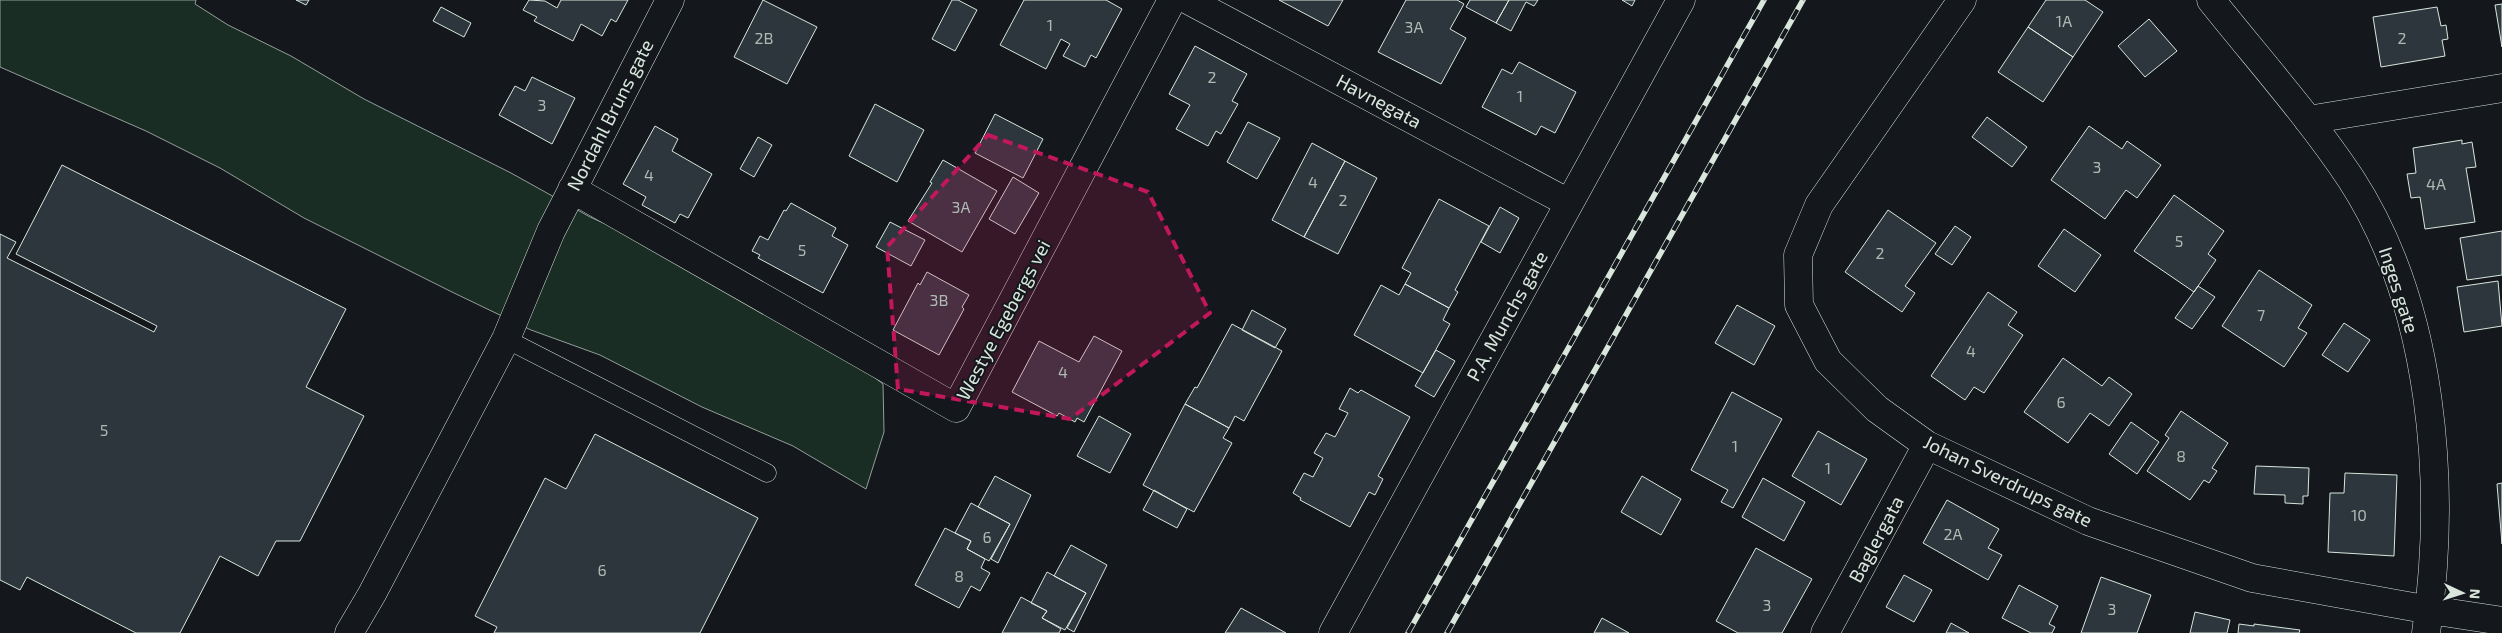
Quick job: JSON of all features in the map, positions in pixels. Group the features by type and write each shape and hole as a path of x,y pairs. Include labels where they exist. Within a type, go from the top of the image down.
{"street":[{"name":"Nordahl Bruns gate","path":"349,633 372,594 506,339 551,230 670,0"},
{"name":"Westye Egebergs vei","path":"572,188 956,408 1172,0"},
{"name":"Havnegata","path":"1188,0 1569,203"},
{"name":"P.A. Munchs gate","path":"1333,633 1681,0"},
{"name":"Johan Sverdrups gate","path":"1962,0 1819,205 1798,255 1800,305 1828,361 1877,409 1927,445 2088,521 2252,578 2428,622 2502,621"},
{"name":"Inges gate","path":"2212,0 2308,120 2351,180 2374,221 2394,268 2416,343 2431,425 2436,489 2436,546 2428,622"},
{"path":"2308,120 2502,88"},
{"name":"Baglergata","path":"1825,633 1927,445"}],"lane":[{"path":"506,339 767,474"}],"highlighted area":[{"path":"988,135 1148,192 1210,313 1070,419 898,389 887,247"}],"green space":[{"path":"0,0 196,0 195,4 228,25 291,56 364,99 511,173 590,217 744,286 811,329 883,384 884,432 866,489 793,446 702,407 600,355 531,330 304,218 220,168 146,131 0,67"}],"building":[{"path":"296,0 309,0 306,5"},
{"path":"529,0 545,1 557,8 561,0 628,0 616,22 611,19 602,36 581,24 573,41 534,21 537,17 523,10"},
{"path":"763,0 817,27 787,84 734,57"},
{"path":"952,0 958,0 977,10 955,51 932,39"},
{"path":"1024,0 1106,0 1122,9 1096,58 1091,55 1085,67 1063,56 1070,44 1061,39 1046,69 1000,45"},
{"path":"1279,0 1343,0 1328,26"},
{"path":"1406,0 1457,0 1464,4 1450,29 1466,38 1441,84 1378,52"},
{"path":"1470,0 1509,0 1496,23 1466,7"},
{"path":"1509,0 1538,0 1534,6 1526,2 1511,31 1496,23"},
{"path":"1622,0 1635,0 1632,6"},
{"path":"2046,0 2085,0 2103,12 2073,57 2028,27"},
{"path":"2502,4 2502,47 2495,5"},
{"path":"441,7 471,23 464,37 433,21"},
{"path":"2437,7 2441,26 2446,25 2448,39 2442,40 2445,56 2381,67 2373,17"},
{"path":"2149,19 2177,51 2145,77 2118,46"},
{"path":"2028,27 2073,57 2043,102 1998,72"},
{"path":"1195,46 1247,74 1232,101 1238,104 1221,134 1216,131 1208,146 1176,129 1190,105 1169,94"},
{"path":"1519,62 1576,92 1555,133 1541,126 1536,135 1482,107 1502,69 1512,74"},
{"path":"532,77 575,98 552,144 499,115 515,86 525,91"},
{"path":"875,104 924,130 897,182 849,156"},
{"path":"995,114 1043,139 1023,178 975,153"},
{"path":"1987,117 2027,147 2012,167 1972,137"},
{"path":"1248,122 1280,138 1257,179 1227,162"},
{"path":"655,126 678,139 672,151 712,174 688,218 680,214 675,223 642,205 646,197 623,184"},
{"path":"2089,126 2122,149 2127,141 2161,165 2137,198 2126,190 2105,219 2051,180"},
{"path":"758,137 772,145 754,177 740,169"},
{"path":"2462,140 2462,144 2472,142 2476,167 2466,168 2475,222 2425,229 2420,197 2411,198 2407,174 2416,173 2413,148"},
{"path":"1312,143 1345,161 1304,237 1272,220"},
{"path":"943,160 997,191 962,252 908,221 932,183 930,182"},
{"path":"1345,161 1377,178 1338,254 1304,237"},
{"path":"62,165 346,309 306,387 364,416 300,541 276,541 258,576 220,556 180,633 136,633 27,577 20,590 0,580 0,234 16,242 7,258 154,332 157,326 16,254"},
{"path":"1013,177 1039,193 1015,234 989,219"},
{"path":"2174,195 2224,231 2208,254 2216,260 2194,292 2134,251"},
{"path":"1439,199 1489,226 1455,290 1458,292 1449,308 1405,284 1411,273 1402,268"},
{"path":"791,203 836,228 832,236 848,245 823,293 758,258 760,255 752,251 760,236 768,240 784,210 786,211"},
{"path":"1500,207 1519,218 1500,253 1481,242"},
{"path":"1888,210 1936,243 1905,286 1915,293 1902,312 1845,272"},
{"path":"890,222 925,240 911,266 876,247"},
{"path":"1955,226 1971,237 1952,265 1935,254"},
{"path":"2064,229 2101,255 2075,292 2038,266"},
{"path":"2502,231 2502,275 2467,280 2460,238"},
{"path":"2259,270 2312,305 2298,328 2307,333 2284,367 2222,326"},
{"path":"927,272 969,295 962,307 964,309 939,355 893,330 918,283 920,285"},
{"path":"2498,281 2502,326 2464,332 2457,287"},
{"path":"1405,284 1449,308 1443,320 1450,324 1423,373 1354,335 1381,285 1399,295"},
{"path":"2198,286 2215,297 2192,329 2175,318"},
{"path":"1988,292 2017,312 2008,325 2023,335 1984,393 1974,387 1965,400 1931,376"},
{"path":"1737,305 1775,326 1754,365 1715,343"},
{"path":"1252,310 1286,329 1275,348 1242,330"},
{"path":"2344,323 2370,340 2348,372 2322,355"},
{"path":"1232,324 1282,351 1244,421 1235,416 1229,428 1185,404 1195,387 1197,388"},
{"path":"1094,336 1122,351 1084,422 1077,418 1075,422 1059,413 1057,416 1012,392 1039,341 1079,362"},
{"path":"1436,350 1455,361 1434,397 1415,386"},
{"path":"2063,358 2102,386 2109,377 2132,394 2109,426 2090,413 2068,443 2024,412"},
{"path":"1350,388 1358,393 1361,390 1410,417 1378,476 1383,479 1375,495 1369,492 1350,527 1300,500 1301,498 1293,493 1304,473 1313,477 1323,458 1314,453 1326,433 1335,437 1348,413 1339,409"},
{"path":"1732,392 1782,419 1733,508 1721,502 1728,490 1691,470"},
{"path":"1185,404 1229,428 1223,438 1232,443 1194,512 1143,485"},
{"path":"2181,411 2228,443 2212,468 2217,471 2209,483 2204,480 2190,500 2147,471 2169,438 2165,435"},
{"path":"1099,416 1131,434 1110,473 1077,456"},
{"path":"2131,422 2159,442 2137,474 2109,454"},
{"path":"1818,431 1867,459 1841,505 1792,476"},
{"path":"595,434 758,518 700,633 494,633 497,627 475,616 545,478 566,489"},
{"path":"2256,466 2309,468 2308,496 2303,496 2303,504 2285,503 2285,495 2254,494"},
{"path":"2345,473 2397,475 2394,556 2328,552 2330,493 2344,493"},
{"path":"995,476 1031,495 998,563 991,559 1010,524 978,507"},
{"path":"1642,476 1681,499 1661,535 1621,512"},
{"path":"1763,478 1805,502 1784,541 1742,517"},
{"path":"2502,483 2502,544 2497,484"},
{"path":"1154,490 1187,509 1177,528 1143,510"},
{"path":"1947,500 1999,529 1988,548 2002,555 1988,580 1923,543"},
{"path":"971,503 1010,524 989,561 967,549 971,541 955,533"},
{"path":"945,528 971,541 967,549 985,559 981,568 990,573 980,591 971,586 959,608 915,585"},
{"path":"1071,545 1107,565 1074,632 1067,628 1086,593 1054,576"},
{"path":"1756,548 1812,579 1782,633 1738,633 1716,621"},
{"path":"1047,572 1086,593 1065,630 1042,618 1047,611 1031,603"},
{"path":"1904,575 1932,590 1914,622 1886,607"},
{"path":"2101,577 2151,595 2137,633 2081,633"},
{"path":"2019,585 2058,606 2049,624 2055,627 2052,633 2031,633 2002,618"},
{"path":"1021,597 1047,611 1042,618 1061,629 1059,633 1002,633"},
{"path":"1241,608 1286,633 1225,633"},
{"path":"2195,612 2230,620 2227,633 2190,633"},
{"path":"1602,618 1629,633 1594,633"},
{"path":"1951,623 1969,633 1946,633"},
{"path":"2239,624 2300,630 2299,633 2238,633"}],"railway":[{"path":"1408,633 1764,0"},
{"path":"1447,633 1803,0"}]}
